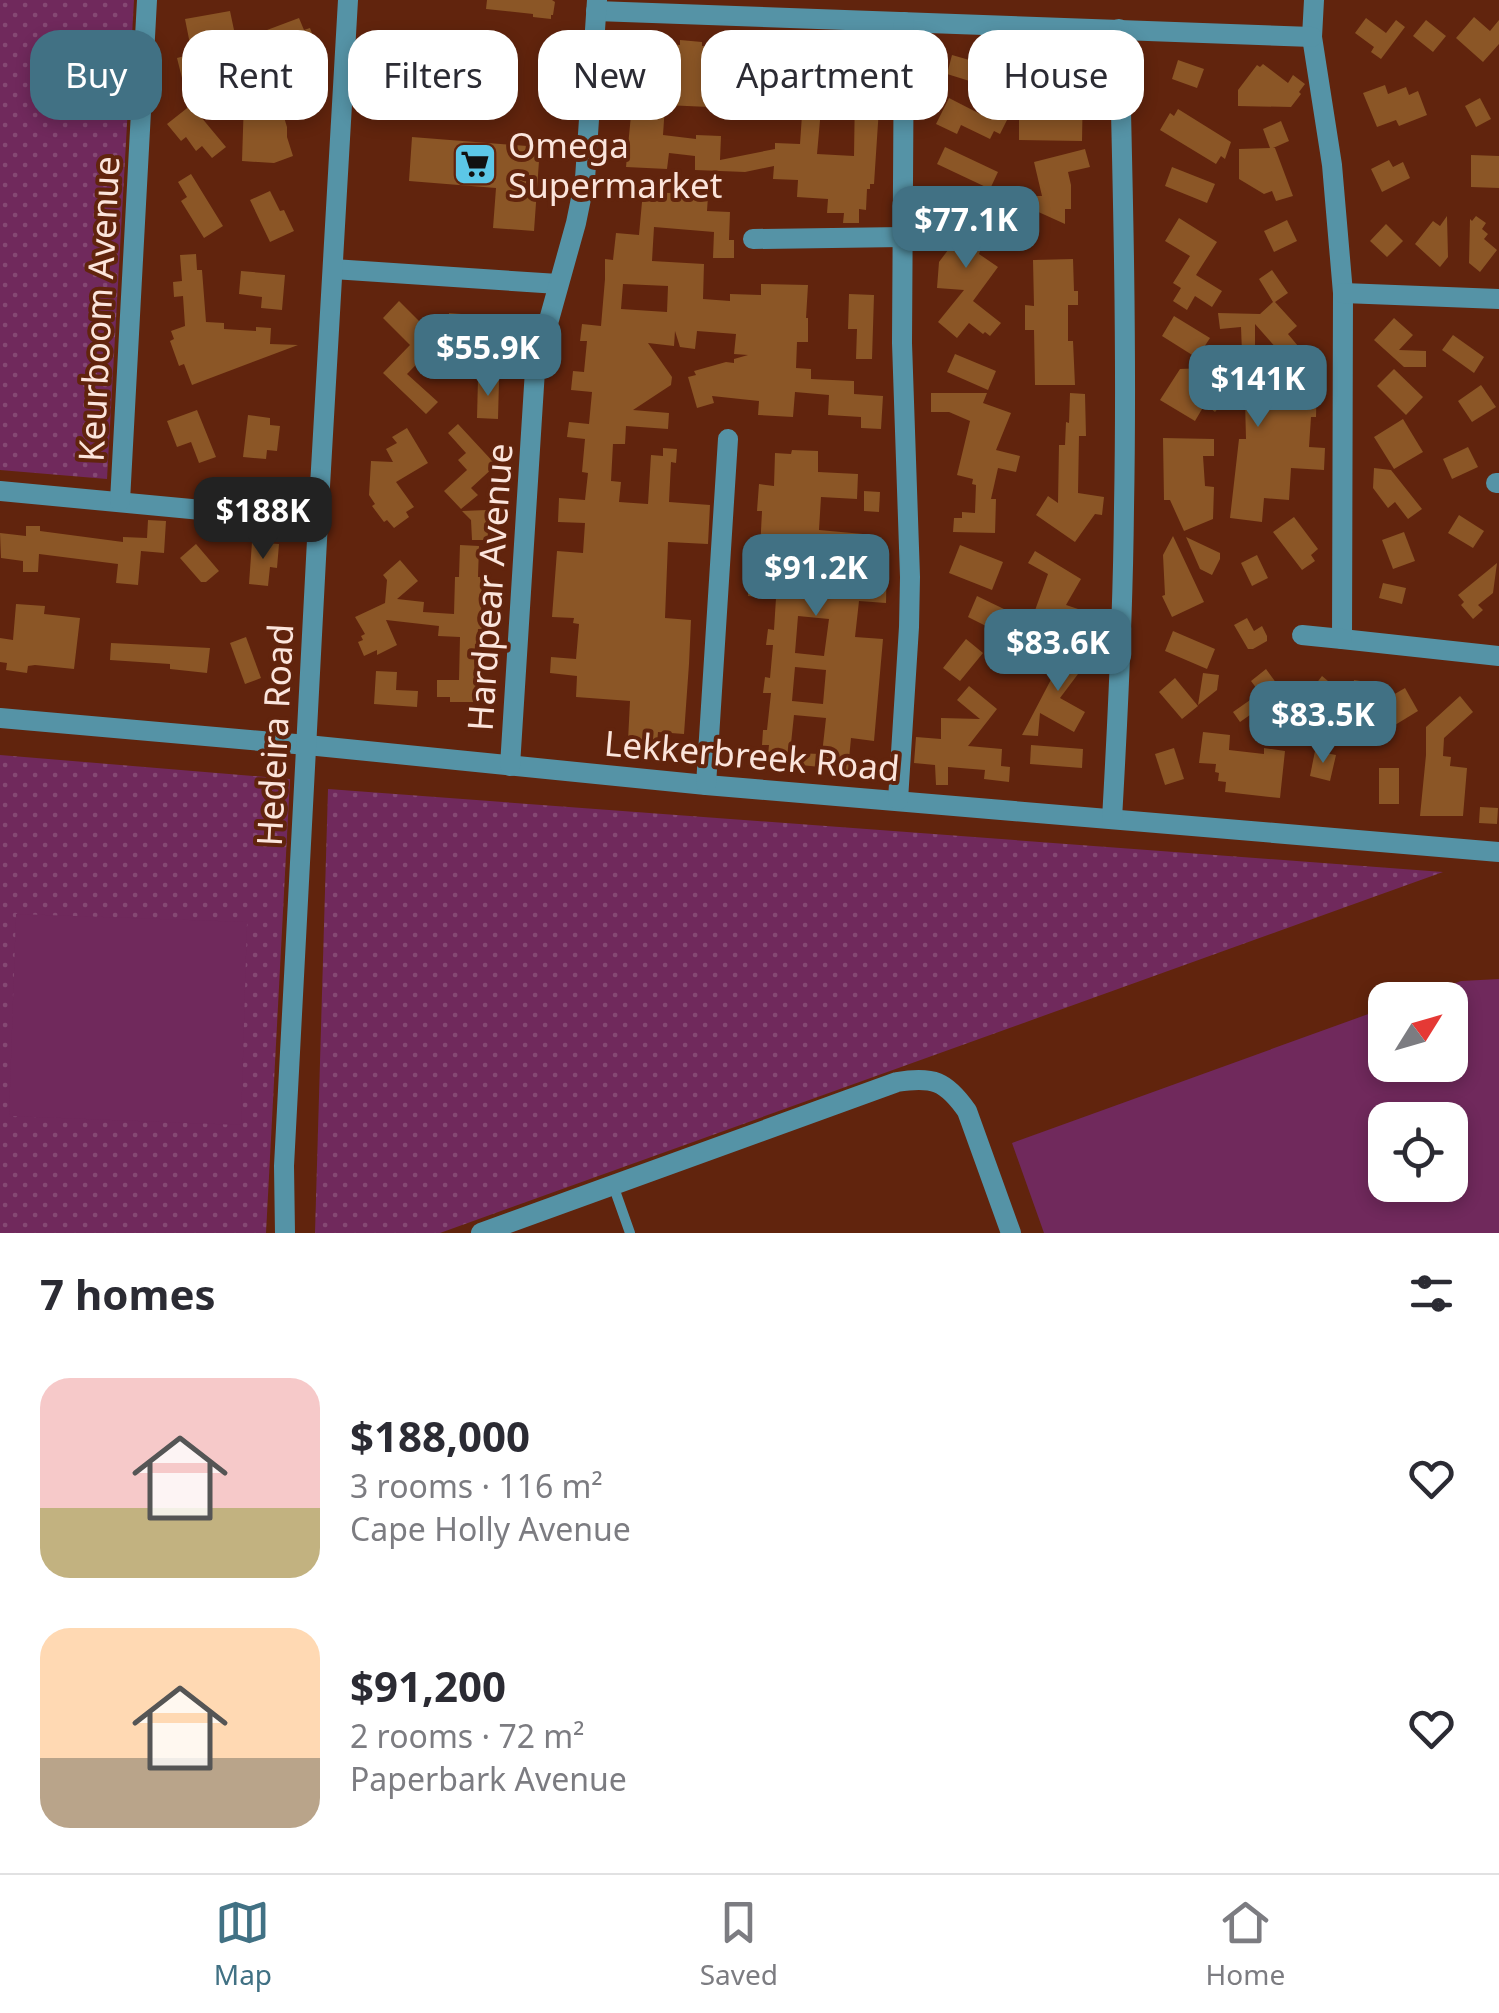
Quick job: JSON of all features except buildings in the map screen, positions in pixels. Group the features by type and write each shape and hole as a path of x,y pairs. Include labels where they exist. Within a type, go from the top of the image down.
{"street":[{"name":"Keurboom Avenue","path":"120,501 146,0"},
{"name":"Hedeira Road","path":"284,1233 284,1166 348,0"},
{"path":"1314,0 1312,36 1332,166 1343,294 1342,639"},
{"path":"597,6 904,22 1312,36"},
{"name":"Hardpear Avenue","path":"510,766 536,370 585,179 597,6"},
{"path":"898,800 910,577 902,343 904,22"},
{"path":"1112,819 1124,506 1120,29"},
{"path":"754,240 903,237"},
{"path":"333,269 558,284"},
{"path":"1343,294 1499,299"},
{"path":"706,785 728,439"},
{"path":"0,492 318,521"},
{"path":"1302,635 1499,656"},
{"name":"Lekkerbreek Road","path":"0,718 706,785 1499,852"},
{"path":"481,1233 897,1082 920,1078 937,1081 955,1094 967,1111 1011,1233"}],"lane":[{"path":"614,1185 630,1233"}],"shaded area":[{"path":"0,0 134,0 132,30 30,30 30,120 127,120 107,479 0,470"},
{"path":"0,755 290,779 266,1233 0,1233"},
{"path":"328,789 1443,872 440,1233 315,1233"},
{"path":"16,914 247,922 241,1125 9,1116"},
{"path":"1499,979 1499,1233 1044,1233 1012,1143 1368,1014 1368,1082 1468,1082 1468,982 1458,982"}],"place":[{"name":"Omega Supermarket","path":"475,164"}]}
